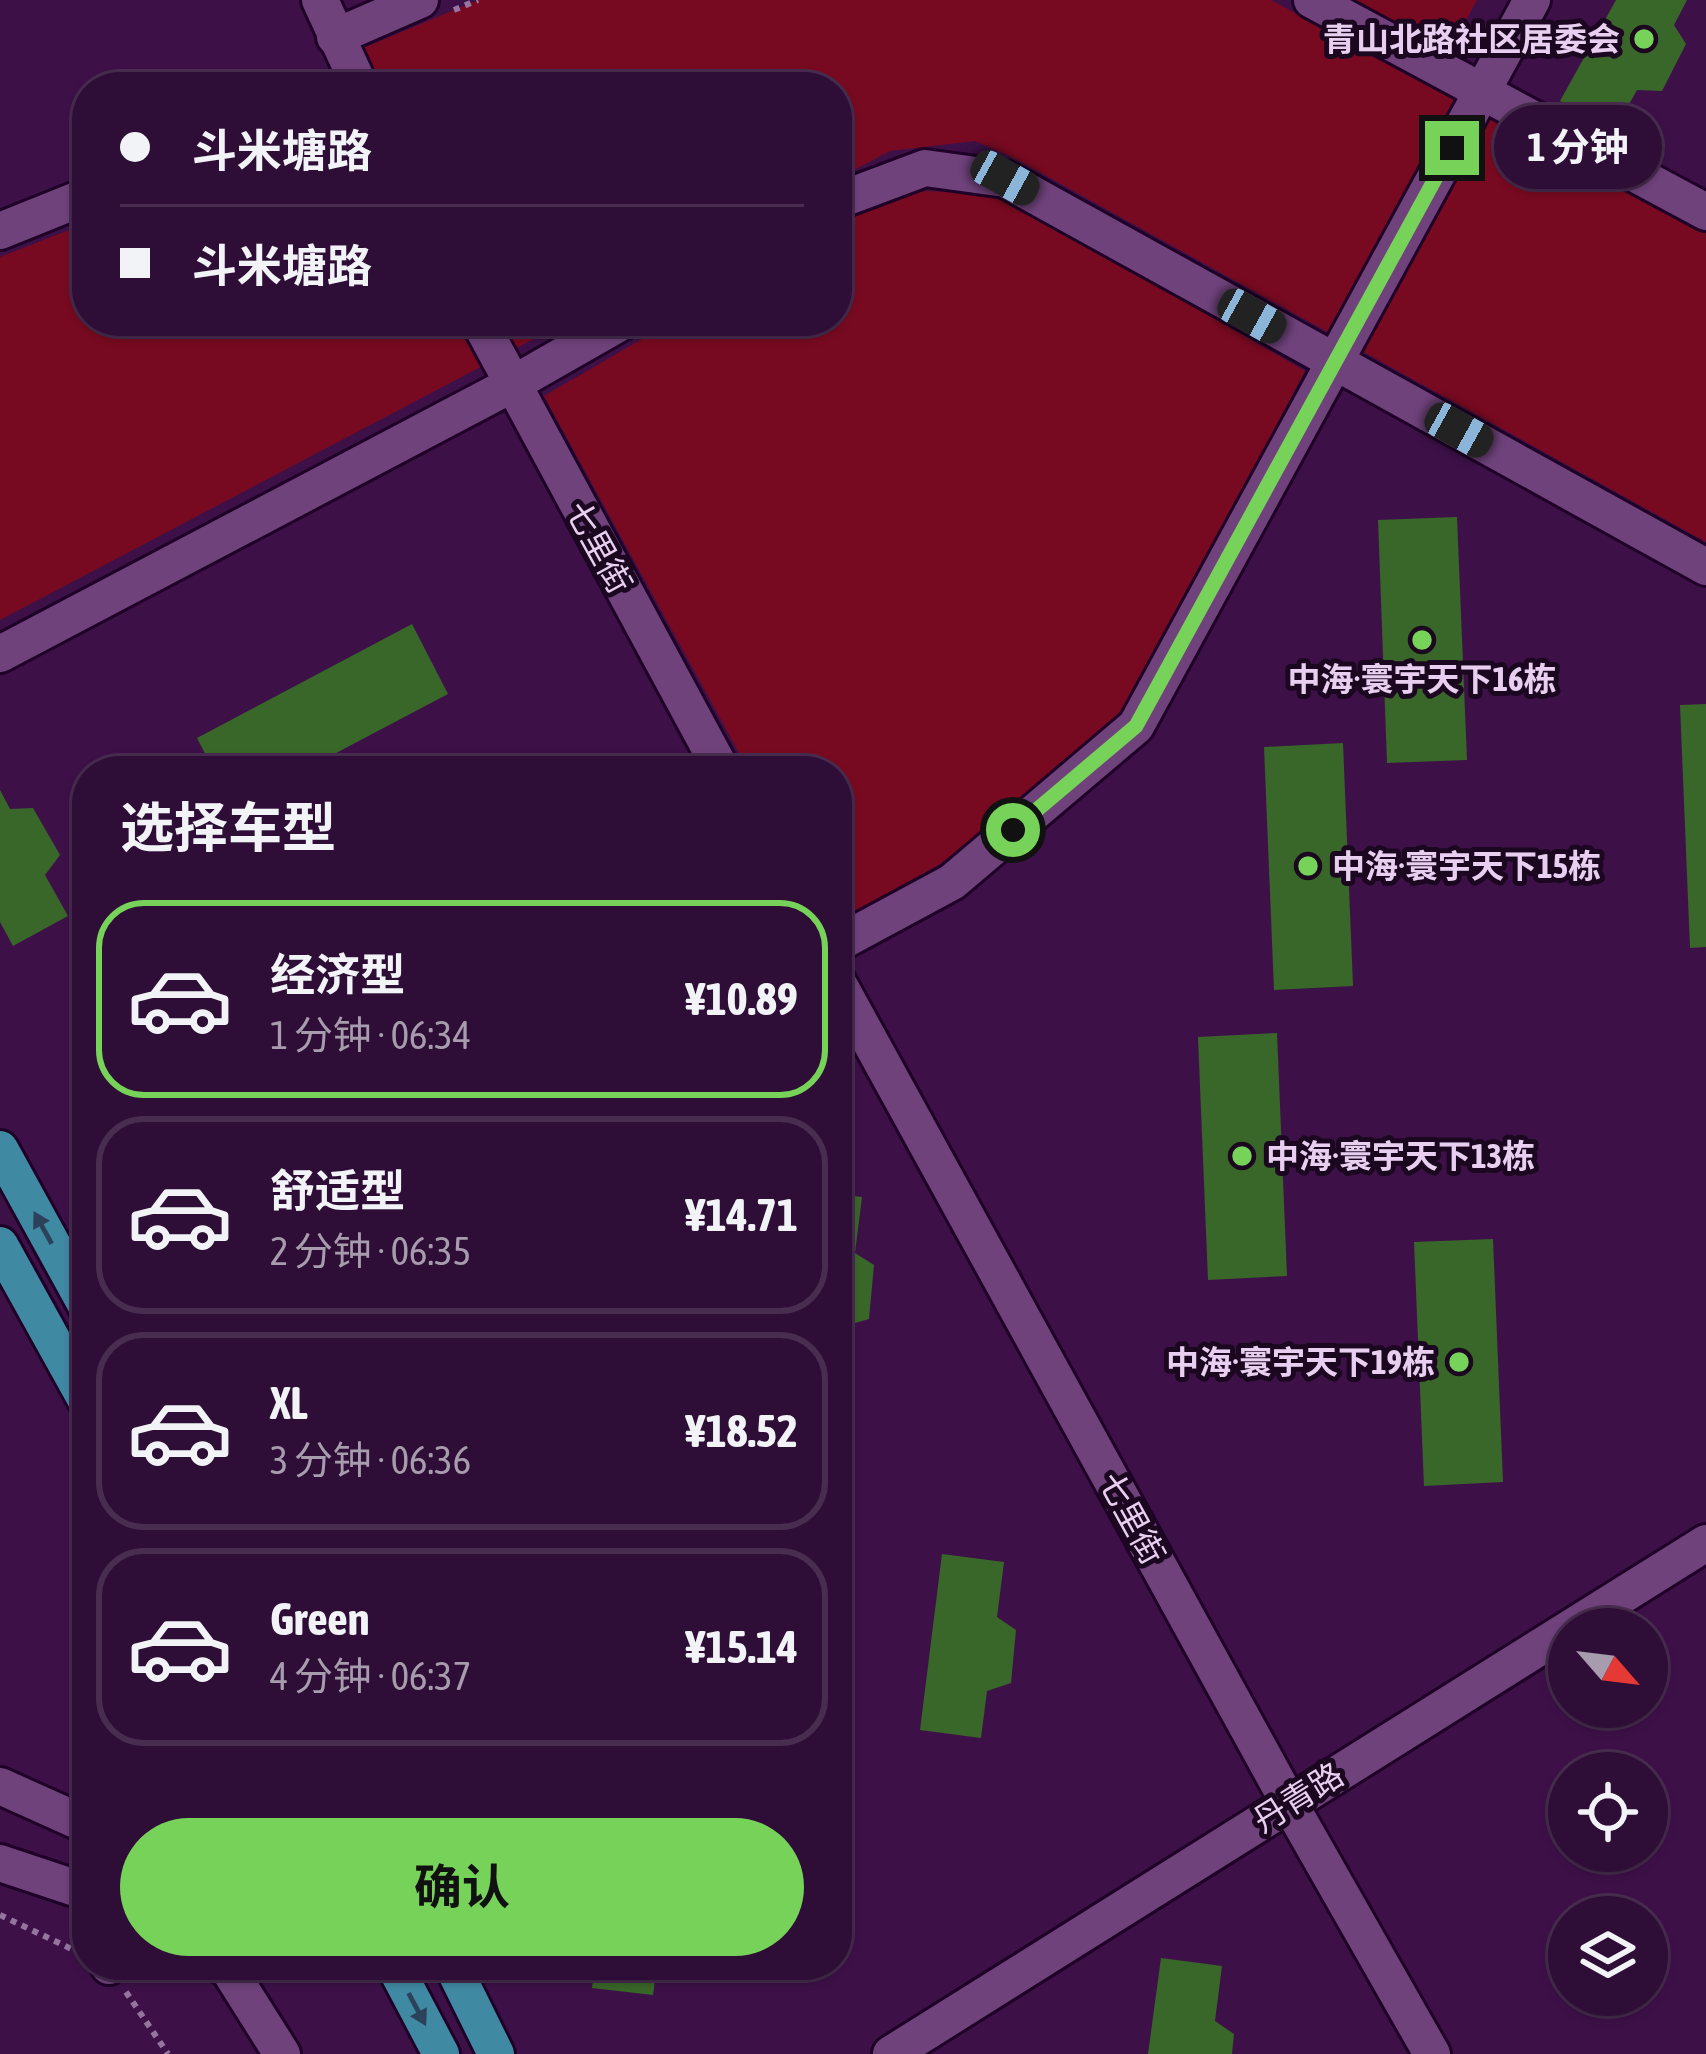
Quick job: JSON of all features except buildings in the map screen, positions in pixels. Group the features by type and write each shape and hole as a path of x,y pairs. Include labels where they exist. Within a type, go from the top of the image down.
{"main road":[{"path":"0,1149 72,1280"},
{"path":"0,1245 72,1375"},
{"path":"402,1980 441,2054"},
{"path":"459,1980 496,2054"}],"street":[{"path":"353,72 326,15 420,0"},
{"path":"1312,0 1706,212"},
{"path":"852,936 952,882 1136,726 1532,0"},
{"path":"852,195 925,168 1005,178 1706,568"},
{"path":"0,231 72,202"},
{"name":"七里街","path":"486,336 714,756"},
{"path":"0,654 597,336"},
{"name":"七里街","path":"852,1007 1432,2054"},
{"name":"丹青路","path":"890,2054 1706,1543"},
{"path":"0,1786 72,1818"},
{"path":"0,1863 72,1887"},
{"path":"235,1980 281,2054"}],"path":[{"path":"0,1915 72,1949"},
{"path":"119,1980 169,2054"}],"shaded area":[{"path":"478,0 1271,0 1706,232 1706,542 1014,158 975,141 890,151 852,171 852,72 374,72 361,49"},
{"path":"1344,0 1477,0 1447,56"},
{"path":"925,191 1008,199 1305,371 1128,709 1007,815 937,866 852,913 852,756 741,756 544,396 647,336 852,336 852,217 880,201"},
{"path":"72,229 72,336 540,336 0,620 0,257"}],"place":[{"name":"青山北路社区居委会","path":"1644,39"},
{"name":"中海·寰宇天下16栋","path":"1422,640"},
{"name":"中海·寰宇天下15栋","path":"1308,866"},
{"name":"中海·寰宇天下13栋","path":"1242,1156"},
{"name":"中海·寰宇天下19栋","path":"1459,1362"}],"route":[{"path":"1013,830 1136,726 1452,148"}]}
